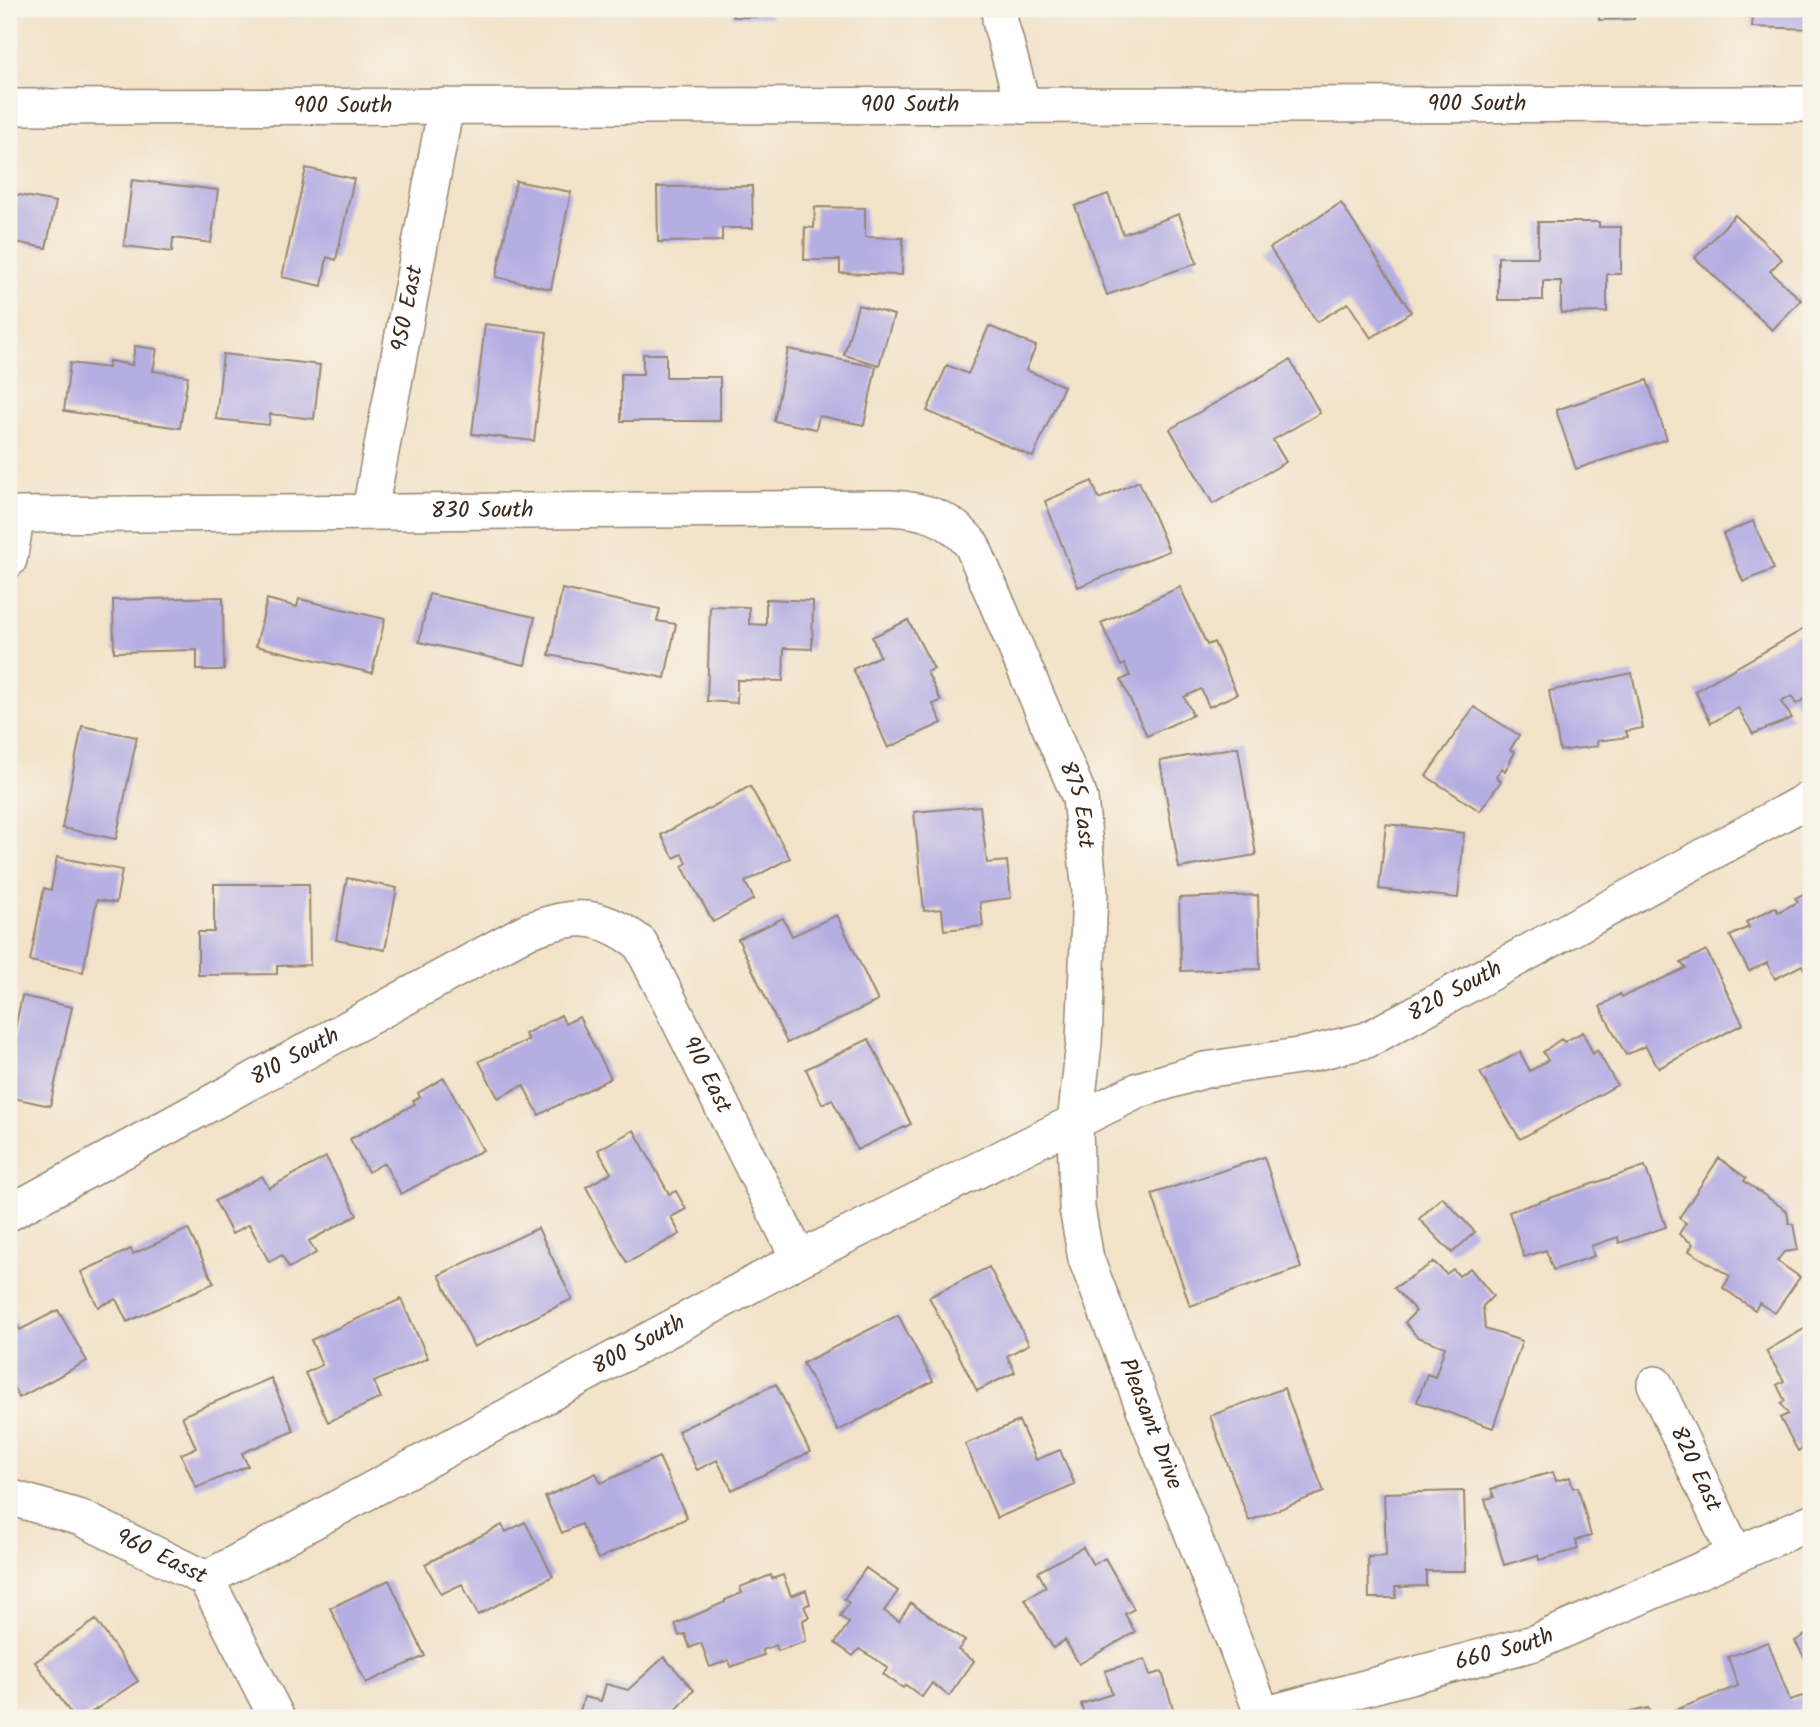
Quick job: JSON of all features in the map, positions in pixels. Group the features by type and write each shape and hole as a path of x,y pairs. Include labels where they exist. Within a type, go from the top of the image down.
{"street":[{"path":"1000,9 1000,21 1023,106"},
{"name":"900 South","path":"9,107 1811,104"},
{"name":"950 East","path":"370,510 446,106"},
{"name":"830 South","path":"9,560 17,515 370,510 891,508 922,510 945,521"},
{"name":"875 East","path":"945,521 961,531 972,545 1080,798 1090,892 1084,1043 1075,1123"},
{"name":"820 South","path":"1075,1123 1139,1090 1205,1070 1306,1055 1367,1040 1811,798"},
{"name":"810 South","path":"9,1213 527,931 555,921 586,917"},
{"name":"910 East","path":"586,917 617,926 640,943 799,1259"},
{"name":"800 South","path":"206,1579 799,1259 1075,1123"},
{"name":"Pleasant Drive","path":"1075,1123 1077,1208 1086,1259 1263,1717"},
{"name":"820 East","path":"1655,1384 1735,1554"},
{"name":"960 Easst","path":"9,1497 81,1518 206,1579 277,1718"},
{"name":"660 South","path":"1263,1717 1534,1643 1811,1522"}],"building":[{"path":"733,9 771,9 771,17 733,17"},
{"path":"1599,9 1634,9 1634,19 1599,20"},
{"path":"1708,9 1811,9 1811,29 1752,27 1753,17 1707,15"},
{"path":"306,168 354,179 336,260 327,257 322,286 282,277"},
{"path":"132,180 218,190 211,243 173,238 172,252 124,246"},
{"path":"516,181 571,192 551,289 496,277"},
{"path":"752,186 753,228 722,228 722,241 658,242 657,187"},
{"path":"9,193 56,202 46,248 9,241"},
{"path":"1108,194 1123,234 1179,214 1197,263 1107,295 1075,206"},
{"path":"1341,203 1411,312 1371,338 1348,303 1317,322 1270,248"},
{"path":"815,207 865,208 865,237 903,238 902,275 840,273 840,260 804,260 805,227 814,228"},
{"path":"1735,215 1782,259 1770,271 1801,300 1772,330 1695,258"},
{"path":"1538,222 1599,222 1599,227 1621,227 1621,274 1607,274 1607,312 1561,313 1561,281 1543,281 1543,300 1498,300 1498,257 1538,257"},
{"path":"858,305 894,315 879,365 844,355"},
{"path":"485,324 547,332 534,441 472,434"},
{"path":"989,326 1036,346 1026,370 1064,386 1033,457 927,411 947,365 968,374"},
{"path":"135,346 157,349 153,371 188,376 180,428 64,411 70,363 108,368 109,361 132,365"},
{"path":"788,349 876,367 864,425 819,416 816,429 774,421"},
{"path":"223,354 320,365 314,419 270,414 269,425 216,419"},
{"path":"643,354 666,354 666,377 720,377 720,421 621,421 621,374 643,374"},
{"path":"1290,360 1320,413 1273,440 1286,462 1213,504 1170,429"},
{"path":"1647,380 1667,439 1576,469 1556,410"},
{"path":"1092,481 1099,499 1139,481 1169,551 1078,587 1045,501"},
{"path":"1753,521 1774,569 1743,582 1723,534"},
{"path":"1180,587 1207,645 1214,642 1237,694 1209,707 1201,689 1184,697 1193,715 1147,736 1121,680 1130,676 1125,664 1121,666 1101,623"},
{"path":"562,589 660,609 657,621 676,624 665,678 549,655"},
{"path":"429,594 535,617 525,665 419,642"},
{"path":"223,597 224,670 197,670 197,650 114,652 113,600"},
{"path":"267,599 297,607 299,599 385,619 372,673 256,646"},
{"path":"766,599 813,601 812,649 784,648 783,681 737,680 737,703 707,701 710,606 749,607 749,624 766,625"},
{"path":"908,620 934,669 927,672 941,701 933,704 942,723 888,748 853,669 880,656 872,637"},
{"path":"1811,625 1811,695 1796,704 1792,696 1781,702 1792,718 1753,734 1738,708 1711,723 1695,691"},
{"path":"1632,673 1643,728 1626,731 1628,737 1597,741 1598,746 1560,751 1549,691"},
{"path":"1474,707 1519,735 1510,750 1515,752 1505,771 1502,768 1496,777 1501,781 1480,811 1426,776"},
{"path":"82,726 137,737 116,839 62,828"},
{"path":"1238,747 1256,855 1179,868 1160,761"},
{"path":"750,786 790,858 745,882 754,899 713,922 682,866 687,863 682,854 674,858 661,835"},
{"path":"980,806 987,863 1007,861 1011,898 980,902 983,926 944,930 942,909 924,911 914,812"},
{"path":"1386,824 1464,833 1458,898 1379,889"},
{"path":"57,857 122,870 116,903 97,900 83,972 30,961 44,888 51,890"},
{"path":"347,878 397,888 385,950 336,940"},
{"path":"214,884 309,884 310,965 277,966 277,974 198,975 198,932 214,932"},
{"path":"1811,890 1811,965 1804,969 1802,965 1775,979 1767,963 1749,971 1730,936 1749,927 1746,922 1775,907 1778,912 1798,902 1795,898"},
{"path":"1258,895 1260,969 1181,971 1179,898"},
{"path":"837,915 878,1001 787,1043 738,939 783,918 792,936"},
{"path":"1706,950 1743,1024 1659,1068 1645,1046 1626,1055 1600,1007 1620,994 1622,997 1686,968 1681,963"},
{"path":"22,996 72,1007 50,1106 9,1097 9,1056"},
{"path":"561,1015 565,1024 579,1017 611,1078 539,1115 523,1085 498,1098 479,1061 528,1040 525,1034"},
{"path":"1583,1032 1593,1054 1597,1050 1617,1085 1520,1139 1480,1073 1520,1052 1530,1071 1548,1060 1543,1052 1561,1039 1564,1042"},
{"path":"869,1039 911,1124 857,1150 832,1099 822,1104 806,1069"},
{"path":"444,1078 483,1150 401,1194 384,1163 368,1172 350,1139 415,1104 413,1101 420,1097 418,1093"},
{"path":"634,1130 669,1194 676,1191 686,1209 671,1217 680,1234 627,1263 586,1187 611,1173 598,1150"},
{"path":"326,1157 357,1215 309,1241 316,1253 289,1268 282,1255 269,1262 249,1224 232,1234 215,1201 262,1176 269,1188"},
{"path":"1264,1157 1301,1268 1190,1306 1152,1194"},
{"path":"1719,1158 1746,1178 1744,1181 1787,1211 1789,1224 1793,1224 1798,1250 1784,1252 1777,1261 1800,1277 1775,1313 1759,1303 1755,1310 1723,1288 1730,1276 1689,1251 1693,1244 1679,1234 1686,1223 1679,1218"},
{"path":"1645,1166 1666,1227 1619,1243 1618,1237 1591,1246 1594,1256 1553,1270 1546,1250 1524,1257 1509,1212"},
{"path":"1442,1197 1475,1232 1452,1253 1419,1219"},
{"path":"538,1228 572,1299 474,1347 439,1275"},
{"path":"188,1229 214,1283 127,1322 116,1299 98,1307 81,1272 131,1249 133,1254"},
{"path":"1434,1262 1446,1274 1453,1269 1459,1276 1470,1268 1493,1296 1483,1306 1485,1329 1522,1341 1493,1428 1417,1402 1427,1374 1435,1377 1445,1347 1417,1337 1405,1322 1416,1311 1394,1288"},
{"path":"989,1267 1029,1344 1007,1356 1015,1372 977,1391 929,1297"},
{"path":"401,1299 428,1358 374,1382 381,1398 328,1422 305,1373 322,1365 311,1340"},
{"path":"9,1310 20,1330 58,1310 87,1361 19,1398 9,1379"},
{"path":"898,1315 933,1381 838,1431 803,1363"},
{"path":"1811,1325 1811,1444 1798,1451 1780,1418 1788,1414 1781,1404 1785,1401 1777,1385 1784,1381 1766,1351"},
{"path":"271,1378 294,1431 242,1453 248,1466 196,1488 181,1454 196,1448 182,1416"},
{"path":"776,1384 810,1452 732,1490 717,1460 697,1470 678,1431"},
{"path":"1284,1388 1324,1492 1249,1521 1210,1416"},
{"path":"1019,1421 1036,1460 1060,1450 1075,1485 997,1518 965,1444"},
{"path":"659,1457 687,1518 598,1559 581,1524 562,1533 545,1497 596,1473 601,1483"},
{"path":"1553,1472 1556,1481 1570,1477 1573,1488 1578,1487 1591,1536 1576,1540 1578,1549 1539,1560 1538,1555 1504,1565 1485,1499 1494,1497 1491,1489"},
{"path":"1464,1491 1466,1571 1426,1571 1426,1586 1395,1587 1396,1598 1369,1598 1368,1557 1386,1556 1384,1493"},
{"path":"525,1522 553,1576 478,1615 462,1584 441,1594 425,1564 502,1525 506,1532"},
{"path":"1083,1547 1093,1565 1105,1558 1134,1609 1125,1614 1135,1632 1079,1664 1065,1640 1053,1648 1025,1599 1046,1587 1038,1572"},
{"path":"866,1568 898,1591 884,1611 899,1621 911,1603 965,1641 958,1650 974,1661 949,1696 932,1683 922,1697 906,1685 903,1688 883,1674 888,1668 877,1660 859,1649 853,1656 835,1643 849,1623 840,1616 849,1603 844,1599"},
{"path":"771,1575 772,1579 783,1575 791,1596 806,1590 810,1604 804,1606 809,1617 803,1620 806,1641 778,1651 776,1645 762,1650 764,1655 731,1667 729,1660 710,1667 701,1643 690,1648 685,1634 679,1636 675,1624 742,1593 740,1587"},
{"path":"389,1580 425,1656 366,1683 330,1608"},
{"path":"96,1620 138,1681 83,1718 74,1718 35,1662"},
{"path":"1811,1631 1811,1669 1795,1641"},
{"path":"1768,1642 1790,1700 1803,1696 1811,1718 1678,1718 1675,1710 1738,1686 1728,1657"},
{"path":"664,1657 694,1690 669,1718 578,1718 584,1697 601,1701 606,1684 628,1690"},
{"path":"1145,1659 1150,1675 1162,1672 1175,1715 1165,1718 1085,1718 1081,1704 1112,1694 1105,1671"},
{"path":"1648,1708 1651,1718 1609,1718 1609,1717"},
{"path":"162,1712 164,1718 148,1718"}]}
